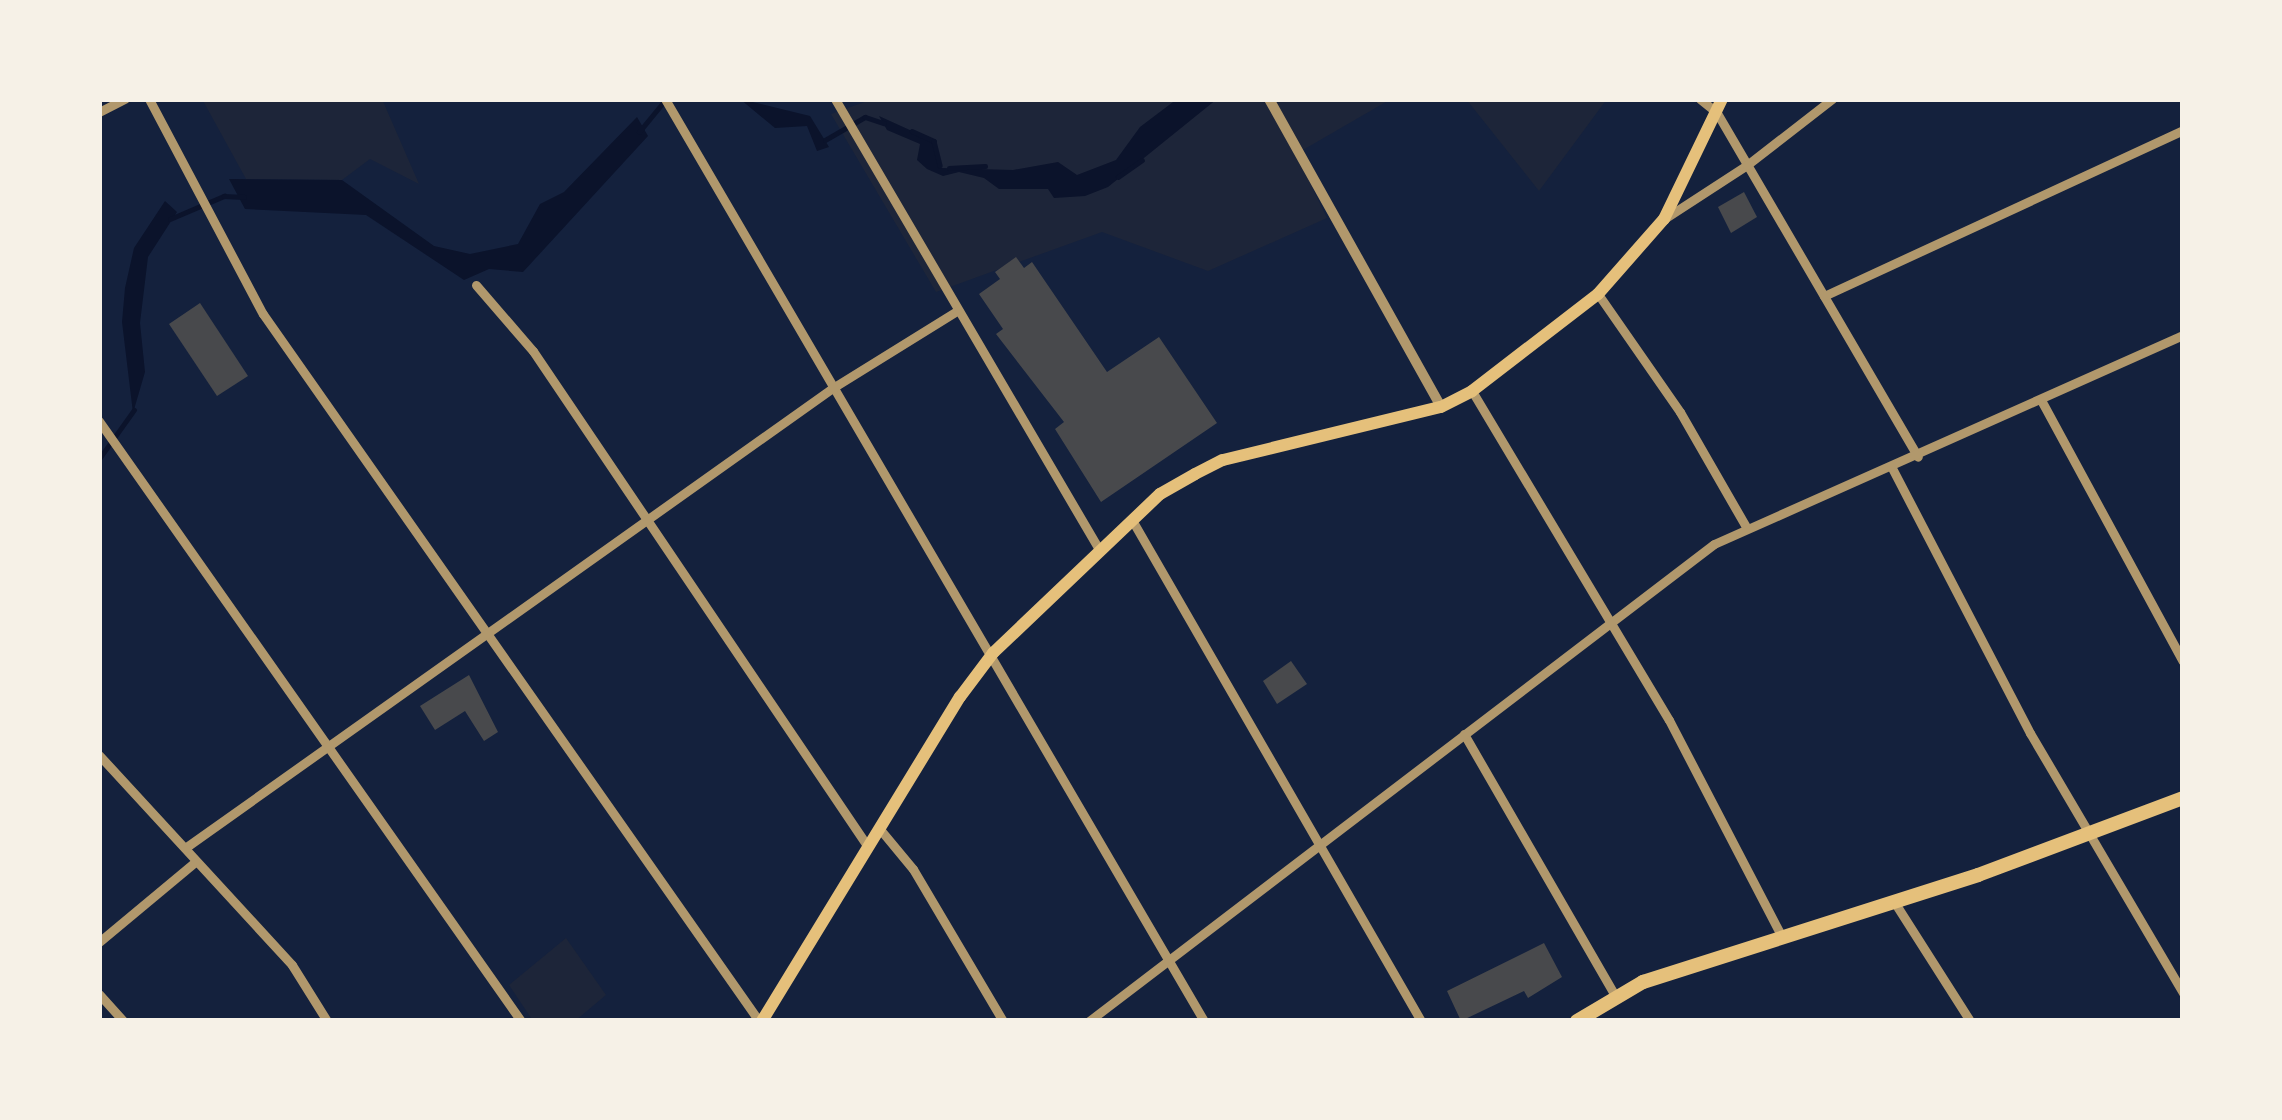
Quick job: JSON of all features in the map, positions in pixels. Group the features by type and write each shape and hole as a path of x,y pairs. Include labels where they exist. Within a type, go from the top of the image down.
{"main road":[{"path":"760,1021 993,653 1132,520 1160,494 1223,460 1441,407 1472,391 1598,294 1664,219 1720,106"},
{"path":"1576,1021 1616,996 1781,934 2088,836 2183,798"}],"street":[{"path":"99,112 125,99"},
{"path":"149,99 263,314 760,1021"},
{"path":"665,99 1204,1021"},
{"path":"835,99 1100,551"},
{"path":"1269,99 1441,407"},
{"path":"1700,99 1720,106 1747,165 1918,457"},
{"path":"1664,219 1747,165 1832,99"},
{"path":"1824,296 2183,130"},
{"path":"476,285 533,351 645,522 776,704 868,847"},
{"path":"1598,294 1680,412 1746,527"},
{"path":"185,848 831,389 957,310"},
{"path":"1088,1021 1612,620 1746,527 1918,457 2183,335"},
{"path":"1472,391 1612,620 1781,934"},
{"path":"2041,400 2183,661"},
{"path":"99,421 521,1021"},
{"path":"1892,468 2088,836 2183,993"},
{"path":"1132,520 1421,1021"},
{"path":"1464,734 1616,996"},
{"path":"99,754 292,965 327,1021"},
{"path":"879,828 913,869 1003,1021"},
{"path":"99,942 195,862"},
{"path":"1893,900 1970,1021"},
{"path":"99,994 123,1021"}],"shaded area":[{"path":"202,99 382,99 419,184 370,159 342,180 246,179"},
{"path":"740,99 810,116 829,147 817,151 807,126 775,128"},
{"path":"873,99 1391,99 1296,154 1327,218 1208,271 1102,232 936,292 831,114"},
{"path":"1177,99 1217,99 1108,187 1085,196 1054,198 1048,189 999,189 984,178 959,172 943,176 927,169 917,160 920,144 887,130 879,116 934,141 941,168 1013,170 1058,162 1077,175 1116,160 1140,127"},
{"path":"1466,99 1607,99 1539,191"},
{"path":"637,117 648,136 523,272 489,269 464,280 366,215 245,209 229,179 342,180 434,246 470,254 518,244 540,204 564,192"},
{"path":"165,201 177,212 148,257 140,323 145,372 133,413 122,322 125,288 134,248"},
{"path":"566,938 606,995 575,1021 533,1021 509,985"}],"building":[{"path":"1744,192 1757,217 1731,233 1718,207"},
{"path":"1016,257 1024,268 1032,262 1107,372 1159,337 1217,423 1101,502 1055,429 1064,422 996,334 1003,329 979,294 1000,279 995,272"},
{"path":"200,303 248,376 217,396 169,324"},
{"path":"1291,661 1307,684 1277,704 1263,681"},
{"path":"469,675 498,732 484,741 465,711 435,730 420,706"},
{"path":"1544,943 1562,977 1528,998 1524,991 1461,1021 1447,991"}],"waterway":[{"path":"639,132 666,99"},
{"path":"825,140 865,117 884,123"},
{"path":"912,131 934,141 940,165"},
{"path":"1118,177 1142,160"},
{"path":"949,168 985,166"},
{"path":"170,219 224,196 244,197"},
{"path":"99,459 134,410"}]}
